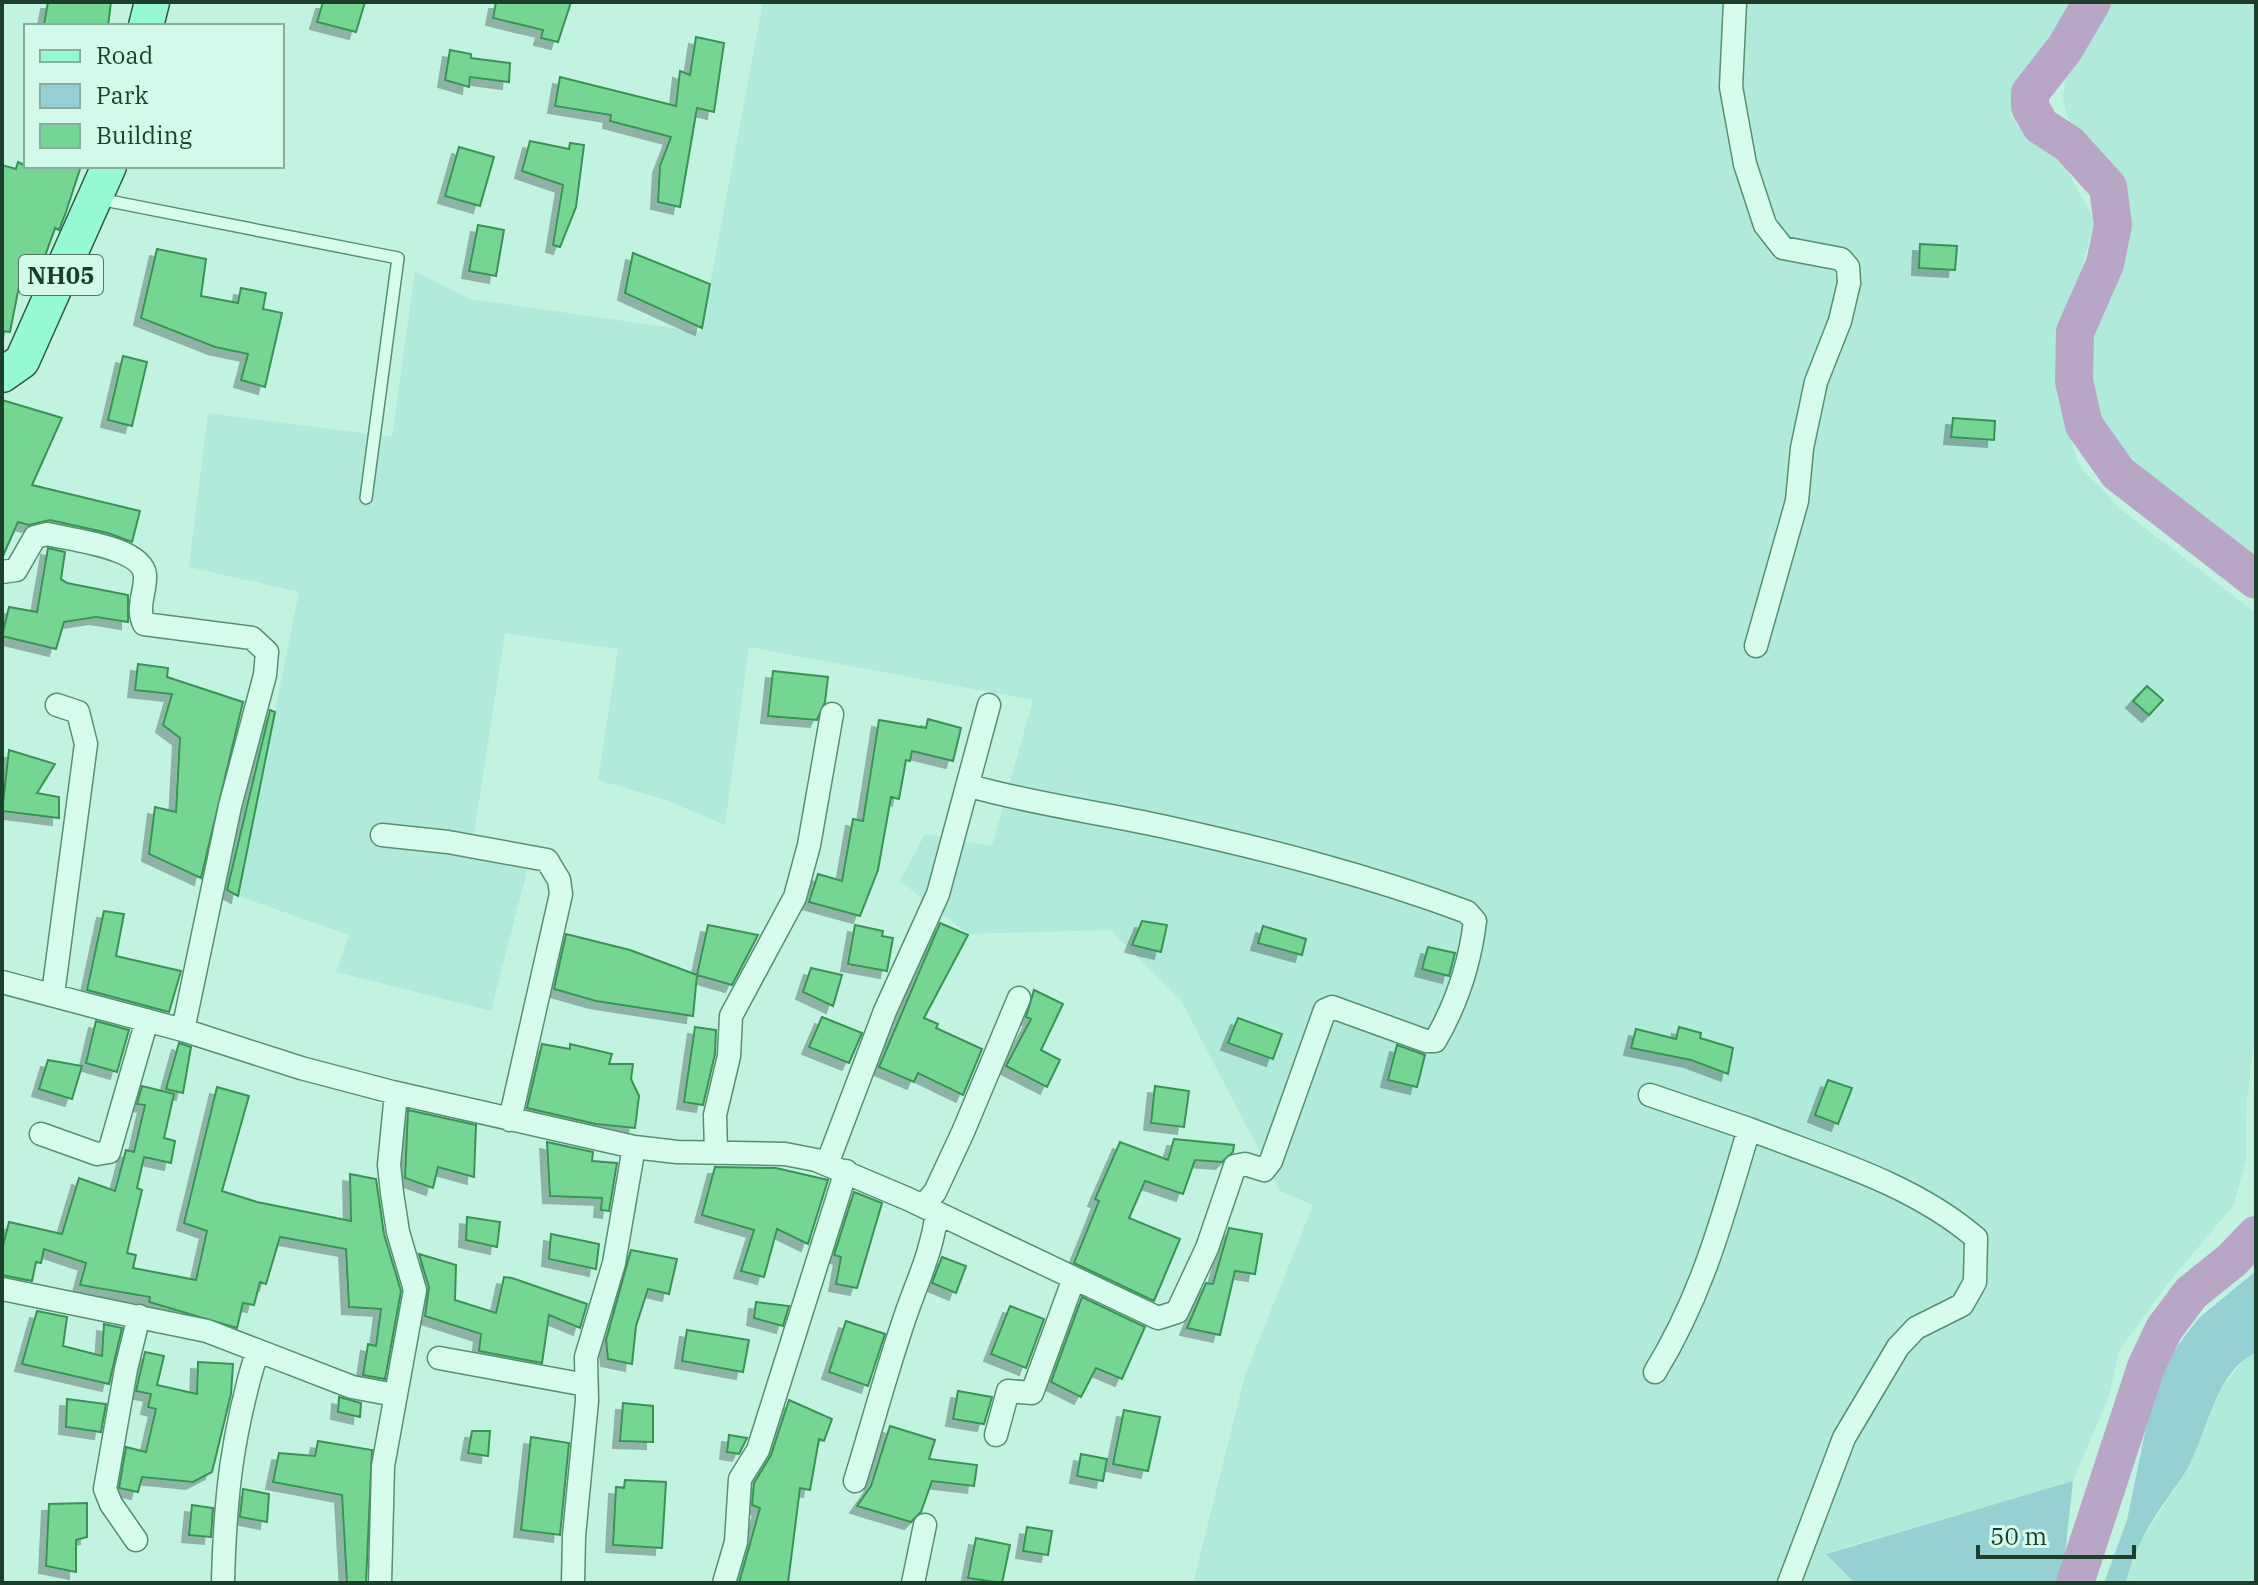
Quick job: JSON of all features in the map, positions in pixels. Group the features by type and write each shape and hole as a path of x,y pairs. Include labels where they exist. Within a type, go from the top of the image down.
{"main road":[{"path":"146,24 152,2"},
{"name":"NH05","path":"2,375 22,361 108,168"}],"street":[{"path":"1735,2 1731,87 1745,164 1765,225 1783,248 1841,259 1848,267 1849,283 1840,321 1816,382 1802,448 1797,501 1756,646"},
{"path":"2,572 16,570 35,537 47,534 124,551 141,564 145,576 140,609 144,624 252,638 267,652 265,675 230,806 183,1030"},
{"path":"53,994 86,744 78,712 57,705"},
{"path":"724,1583 736,1542 740,1479 758,1450 836,1168 885,1011 938,894 970,786 989,705"},
{"path":"716,1153 715,1115 729,1056 731,1016 795,897 809,845 832,714"},
{"path":"2,982 183,1030 301,1068 510,1120 634,1147 785,1154 836,1168 1158,1318 1177,1312 1207,1248 1235,1166 1245,1164 1264,1170 1271,1161 1325,1010 1332,1007 1426,1041 1435,1041 1451,1012 1454,993 1471,952 1475,921 1467,912 1359,875 1160,826 1026,802 970,786"},
{"path":"382,835 448,842 547,860 559,880 561,894 510,1120"},
{"path":"855,1481 913,1292 931,1252 930,1210 935,1192 1019,998"},
{"path":"41,1134 97,1154 109,1152 147,1020"},
{"path":"380,1583 383,1466 415,1290 398,1232 390,1179 396,1093"},
{"path":"1650,1095 1884,1181 1958,1223 1976,1238 1975,1282 1962,1305 1916,1328 1898,1347 1844,1438 1789,1583"},
{"path":"1655,1372 1684,1325 1708,1263 1749,1129"},
{"path":"573,1583 586,1357 614,1263 634,1147"},
{"path":"996,1435 1008,1391 1032,1393 1074,1278"},
{"path":"2,1289 207,1331 352,1387 395,1395"},
{"path":"136,1540 111,1504 105,1489 139,1316"},
{"path":"223,1583 227,1485 237,1422 257,1351"},
{"path":"439,1358 586,1385"},
{"path":"913,1583 925,1525"}],"lane":[{"path":"95,198 398,258 366,498"}],"shaded area":[{"path":"763,2 2073,2 2021,77 2010,114 2019,127 2036,136 2060,157 2094,220 2078,286 2061,331 2057,370 2060,394 2081,468 2123,511 2256,613 2256,1024 2247,1100 2246,1159 2234,1205 2169,1282 2119,1351 2109,1396 2073,1481 1826,1553 1855,1583 1193,1583 1245,1375 1313,1205 1280,1191 1181,1000 1110,930 968,934 900,881 925,834 992,846 1033,700 749,647 725,825 666,800 598,780 618,649 505,633 472,846 529,863 491,1011 336,972 349,935 238,896 299,592 189,567 208,413 392,437 415,271 469,299 701,332"},
{"path":"2108,2 2256,2 2256,559 2142,472 2101,428 2088,370 2089,340 2121,248 2122,191 2102,153 2067,117 2063,98 2065,79"},
{"path":"2256,1353 2256,1583 2126,1583 2139,1544 2181,1480 2221,1390 2246,1357"}],"green space":[{"path":"2256,1271 2256,1353 2241,1362 2220,1391 2190,1465 2148,1528 2126,1583 2104,1583 2127,1520 2153,1394 2178,1345 2200,1317"},
{"path":"2073,1481 2062,1583 1855,1583 1826,1554"}],"building":[{"path":"48,2 111,2 108,24 44,24"},
{"path":"323,2 365,2 356,32 317,22"},
{"path":"496,2 571,2 558,42 541,38 543,30 493,18"},
{"path":"696,37 724,43 714,112 697,108 680,207 658,202 660,166 671,137 610,121 611,115 555,106 560,77 676,106 680,71 690,75"},
{"path":"450,50 471,54 471,58 510,63 509,82 470,77 469,87 445,80"},
{"path":"530,141 569,149 570,143 584,145 576,207 560,247 553,245 563,185 522,171"},
{"path":"459,147 494,157 480,206 445,196"},
{"path":"18,162 24,168 80,168 59,230 55,228 38,276 22,271 10,332 2,331 2,165 16,169"},
{"path":"478,225 504,230 496,276 469,271"},
{"path":"1920,244 1957,246 1955,270 1919,268"},
{"path":"157,249 206,259 201,296 238,303 241,288 266,293 263,309 282,313 265,387 241,380 248,354 215,347 141,318"},
{"path":"633,253 710,284 702,328 625,293"},
{"path":"123,356 147,362 132,426 108,420"},
{"path":"2,400 62,418 32,485 140,511 132,542 108,533 50,520 29,525 18,522 2,558"},
{"path":"1953,418 1995,421 1994,440 1951,437"},
{"path":"48,548 65,552 61,579 67,583 128,595 128,622 96,617 64,622 56,649 2,636 9,607 37,612"},
{"path":"138,664 168,668 167,677 243,702 201,878 149,854 155,807 176,812 180,738 163,725 172,694 135,690"},
{"path":"773,671 828,677 825,702 817,720 768,716"},
{"path":"2147,686 2163,700 2149,715 2133,701"},
{"path":"270,710 275,712 238,896 227,890"},
{"path":"928,719 961,728 953,761 912,751 910,761 906,760 899,799 891,797 878,870 860,916 809,902 818,874 842,881 853,819 863,821 879,720 926,728"},
{"path":"9,750 55,764 37,793 59,797 59,818 2,811"},
{"path":"104,911 124,914 116,956 181,971 169,1012 87,990"},
{"path":"1142,921 1167,925 1161,952 1132,945"},
{"path":"940,923 968,935 924,1018 938,1024 936,1028 982,1049 963,1095 918,1073 914,1082 879,1067"},
{"path":"708,925 758,935 732,985 697,975"},
{"path":"855,925 883,931 882,936 893,938 887,971 848,964"},
{"path":"1263,926 1306,939 1302,955 1258,943"},
{"path":"566,934 630,950 697,975 693,1016 596,1001 554,989"},
{"path":"1428,947 1455,953 1449,976 1422,969"},
{"path":"811,968 842,975 833,1006 803,992"},
{"path":"1034,990 1063,1004 1041,1050 1060,1060 1047,1087 1006,1066 1031,1019 1026,1017"},
{"path":"822,1017 862,1033 849,1063 809,1047"},
{"path":"1238,1018 1282,1034 1273,1059 1228,1043"},
{"path":"96,1021 129,1030 117,1072 86,1063"},
{"path":"695,1027 716,1030 715,1054 703,1105 684,1102"},
{"path":"1679,1027 1701,1033 1700,1038 1733,1048 1728,1074 1691,1060 1631,1048 1636,1029 1676,1039"},
{"path":"179,1043 191,1047 183,1093 166,1089"},
{"path":"542,1044 570,1049 570,1044 612,1054 609,1064 633,1064 631,1079 639,1096 635,1128 596,1124 527,1108"},
{"path":"1397,1045 1425,1055 1417,1087 1388,1080"},
{"path":"48,1060 82,1066 72,1099 39,1089"},
{"path":"1828,1080 1852,1088 1838,1124 1815,1115"},
{"path":"142,1086 174,1094 164,1138 175,1141 171,1163 144,1157 137,1188 142,1190 127,1253 136,1255 133,1268 196,1280 207,1231 184,1223 217,1087 249,1096 222,1191 257,1202 351,1221 350,1174 376,1179 384,1234 401,1291 385,1379 363,1375 368,1344 376,1346 381,1309 349,1307 346,1249 280,1237 266,1284 260,1282 254,1305 243,1303 237,1328 149,1302 150,1297 80,1285 86,1263 44,1249 41,1263 36,1262 32,1281 2,1275 2,1250 9,1222 62,1234 79,1178 115,1191 126,1150 134,1152 145,1105 137,1104"},
{"path":"1155,1086 1189,1091 1184,1127 1151,1123"},
{"path":"408,1110 476,1125 474,1177 438,1167 433,1188 405,1178"},
{"path":"1174,1139 1234,1145 1233,1152 1222,1162 1195,1160 1183,1194 1145,1181 1129,1218 1180,1239 1154,1301 1074,1263 1099,1201 1095,1199 1120,1142 1168,1160"},
{"path":"547,1142 593,1152 592,1161 617,1163 609,1211 601,1210 602,1198 550,1196"},
{"path":"715,1167 776,1168 828,1180 808,1244 777,1229 764,1277 741,1271 754,1230 702,1215"},
{"path":"854,1192 882,1203 857,1288 836,1284 841,1257 834,1255"},
{"path":"467,1217 500,1222 497,1247 466,1240"},
{"path":"1229,1228 1262,1234 1255,1274 1235,1271 1220,1335 1187,1328 1206,1283 1213,1284"},
{"path":"551,1234 599,1244 596,1269 549,1259"},
{"path":"631,1250 677,1259 669,1294 648,1289 636,1326 632,1364 608,1359 606,1340"},
{"path":"419,1254 456,1265 455,1300 496,1313 504,1277 512,1278 587,1304 580,1328 549,1315 542,1363 479,1351 481,1334 425,1316 429,1287"},
{"path":"942,1257 966,1266 956,1293 932,1283"},
{"path":"1082,1297 1145,1327 1122,1379 1096,1368 1081,1397 1051,1382"},
{"path":"756,1302 789,1306 783,1326 754,1318"},
{"path":"1010,1306 1044,1319 1026,1368 991,1354"},
{"path":"37,1311 67,1317 63,1346 102,1356 104,1324 122,1328 109,1384 22,1364"},
{"path":"846,1321 885,1334 868,1386 829,1372"},
{"path":"687,1330 749,1340 743,1372 682,1361"},
{"path":"145,1352 164,1356 157,1385 197,1394 198,1362 233,1364 231,1394 212,1472 193,1482 142,1477 138,1492 119,1488 126,1447 146,1452 156,1409 148,1407 151,1394 136,1391"},
{"path":"958,1391 992,1397 984,1424 953,1419"},
{"path":"339,1397 361,1403 360,1417 338,1412"},
{"path":"67,1399 106,1404 101,1432 66,1427"},
{"path":"789,1400 832,1419 824,1441 819,1439 810,1490 800,1488 788,1583 739,1583 760,1508 752,1505 754,1483 771,1455"},
{"path":"623,1403 653,1406 653,1442 620,1441"},
{"path":"1124,1410 1160,1417 1148,1471 1113,1464"},
{"path":"890,1426 935,1440 929,1459 977,1465 974,1486 932,1481 921,1512 911,1522 857,1506 871,1486"},
{"path":"472,1431 490,1431 488,1456 468,1453"},
{"path":"729,1435 747,1438 739,1454 727,1452"},
{"path":"531,1437 569,1443 560,1535 521,1530"},
{"path":"318,1441 372,1450 366,1583 347,1583 342,1495 273,1482 279,1453 315,1456"},
{"path":"1081,1454 1107,1459 1103,1481 1077,1476"},
{"path":"625,1480 666,1482 662,1548 613,1545 616,1487 624,1488"},
{"path":"243,1489 269,1494 267,1522 240,1517"},
{"path":"87,1503 87,1537 76,1540 76,1572 46,1566 49,1504"},
{"path":"192,1505 213,1508 211,1537 189,1535"},
{"path":"1027,1527 1052,1531 1048,1555 1023,1551"},
{"path":"976,1538 1010,1545 1002,1583 968,1578"}],"waterway":[{"path":"2092,2 2065,48 2030,93 2030,107 2041,126 2069,144 2108,187 2113,225 2105,264 2075,332 2074,381 2084,425 2118,473 2256,580"},
{"path":"2075,1583 2146,1367 2164,1329 2191,1293 2232,1260 2256,1235"}]}
